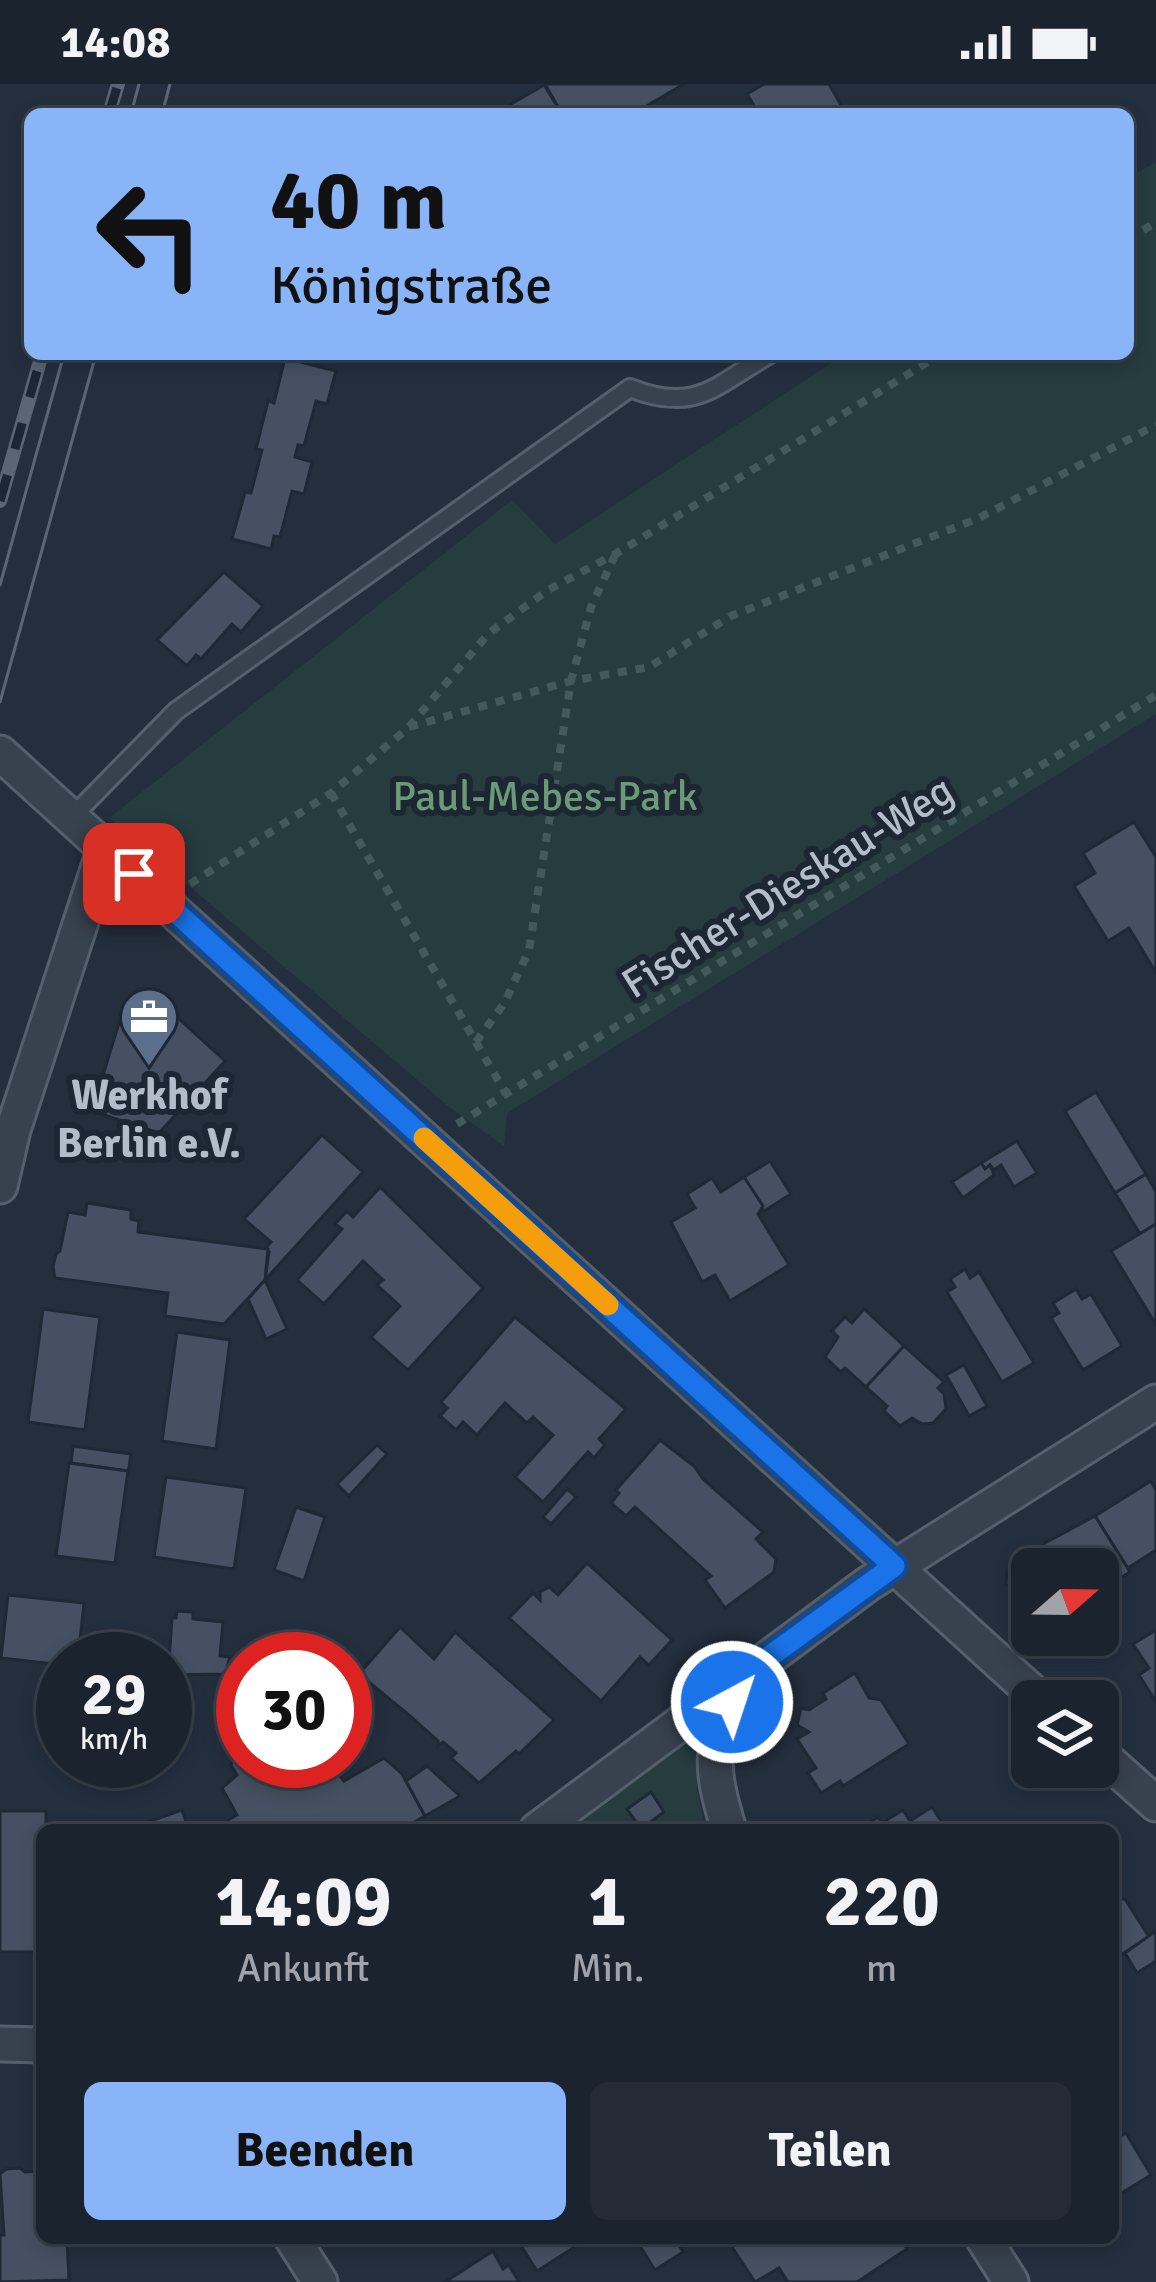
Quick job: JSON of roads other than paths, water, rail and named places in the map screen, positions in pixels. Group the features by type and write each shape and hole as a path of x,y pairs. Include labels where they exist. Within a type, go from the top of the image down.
{"street":[{"path":"0,753 1019,1680"},
{"path":"0,1186 7,1149 105,848"},
{"path":"545,1824 894,1566 1156,1402"},
{"path":"727,1824 716,1785 717,1731 747,1673"},
{"path":"1119,1771 1156,1804"},
{"path":"0,2044 36,2045"},
{"path":"296,2244 320,2282"},
{"path":"987,2244 1011,2282"}],"lane":[{"path":"71,818 176,711 630,388 662,401 696,397 760,360"}],"tram line":[{"path":"133,108 139,84"},
{"path":"164,108 170,84"},
{"path":"0,585 62,360"},
{"path":"0,702 94,360"}],"railway":[{"path":"111,108 118,84"},
{"path":"0,501 40,360"}],"place":[{"name":"Werkhof Berlin e.V.","path":"149,1068"}],"park label":[{"name":"Paul-Mebes-Park","path":"545,795"}]}
